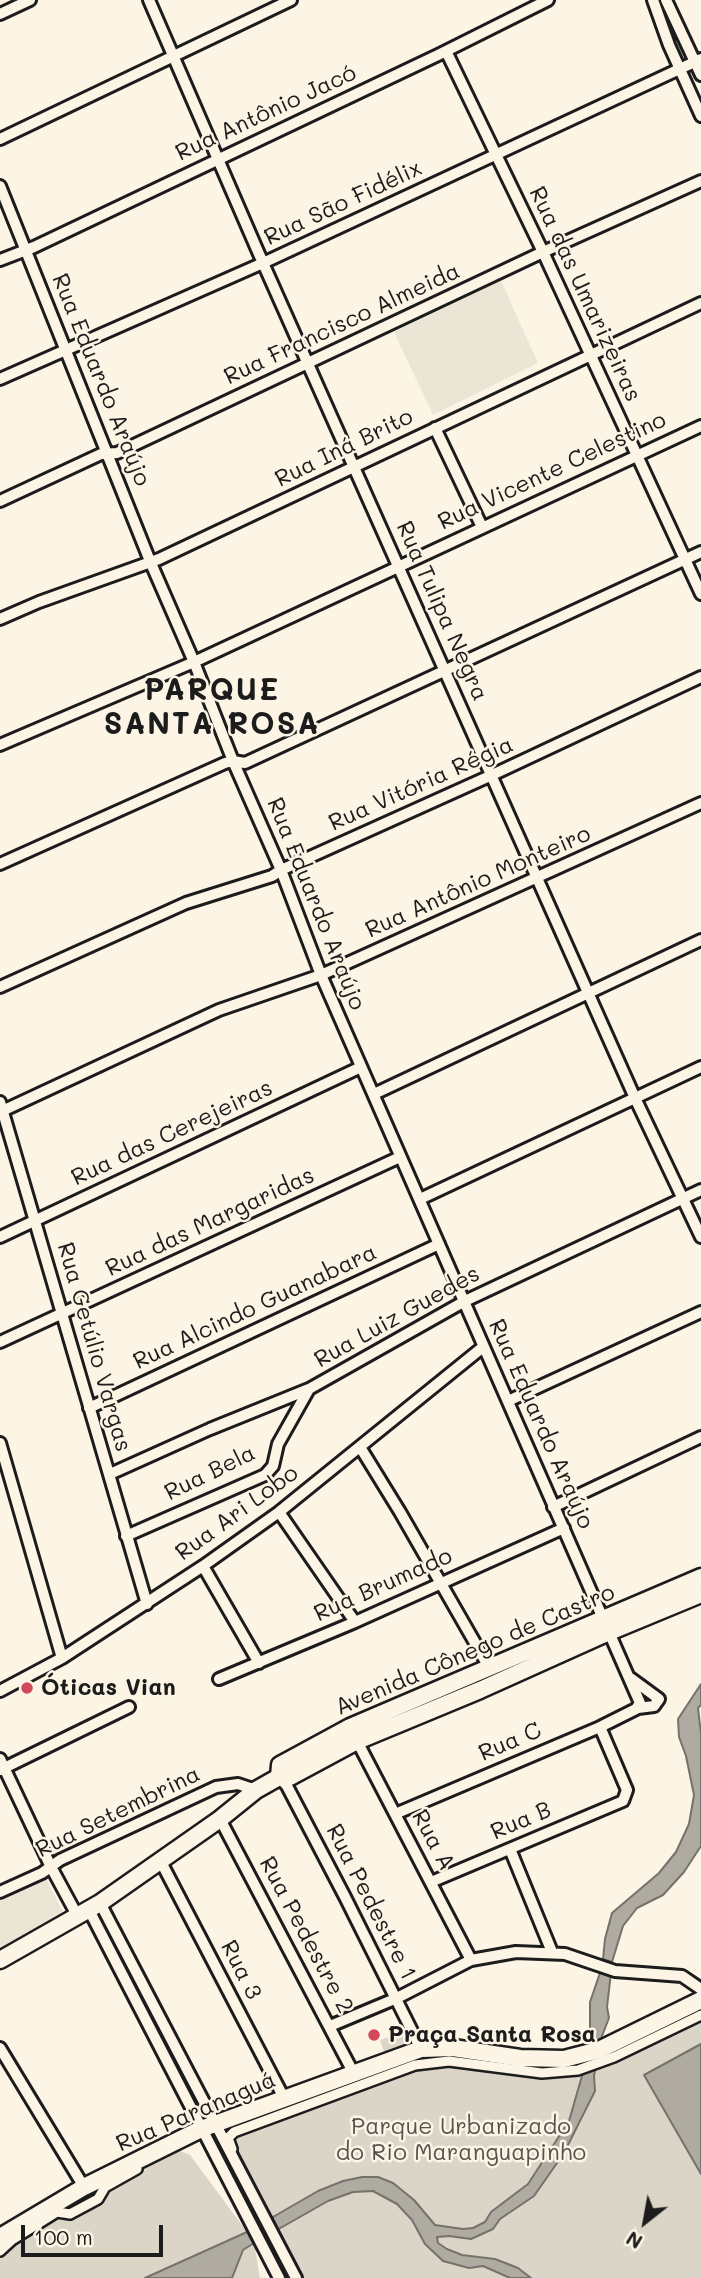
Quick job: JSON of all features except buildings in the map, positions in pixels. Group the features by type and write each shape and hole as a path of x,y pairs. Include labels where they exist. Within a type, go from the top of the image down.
{"main road":[{"name":"Avenida Cônego de Castro","path":"0,1961 89,1910 220,1819 256,1790 279,1777 290,1777 353,1734 606,1626 701,1577"},
{"name":"Avenida Cônego de Castro","path":"477,1683 490,1669 701,1594"},
{"name":"Rua Paranaguá","path":"0,2237 84,2187 207,2129 421,2049 453,2048 545,2060 591,2059 701,2000"}],"street":[{"path":"0,14 30,0"},
{"name":"Rua Tulipa Negra","path":"149,0 263,263 635,1098 701,1237"},
{"path":"0,139 292,0"},
{"name":"Rua Antônio Jacó","path":"0,260 27,250 548,0"},
{"path":"653,0 701,116"},
{"path":"666,0 698,61 701,75"},
{"name":"Rua das Umarizeiras","path":"446,51 591,353 701,594"},
{"name":"Rua São Fidélix","path":"0,379 263,263 698,61"},
{"name":"Rua Francisco Almeida","path":"0,501 107,453 117,453 543,252 701,181"},
{"name":"Rua Eduardo Araújo","path":"0,186 150,561 281,870 321,975 564,1528 639,1707"},
{"name":"Rua Iná Brito","path":"0,620 39,601 150,561 701,303"},
{"name":"Rua Vicente Celestino","path":"0,745 194,662 701,426"},
{"path":"435,428 482,527"},
{"path":"0,864 233,761 245,763 701,552"},
{"name":"Rua Vitória Régia","path":"0,987 186,904 272,876 701,677"},
{"name":"Rua Antônio Monteiro","path":"1,1108 219,1010 321,975 701,803"},
{"path":"374,1094 701,940"},
{"name":"Rua das Cerejeiras","path":"0,1237 361,1067"},
{"path":"420,1199 701,1067"},
{"name":"Rua Getúlio Vargas","path":"1,1108 146,1604"},
{"name":"Rua das Margaridas","path":"0,1342 400,1157"},
{"name":"Rua Luiz Guedes","path":"110,1474 210,1429 309,1389 465,1301 701,1190"},
{"name":"Rua Alcindo Guanabara","path":"89,1408 439,1244"},
{"path":"508,1401 701,1312"},
{"name":"Rua Ari Lobo","path":"0,1691 62,1658 203,1566 279,1511 483,1347"},
{"name":"Rua Bela","path":"126,1536 265,1475 273,1466 278,1444 309,1389"},
{"path":"553,1507 701,1437"},
{"path":"0,1443 62,1658"},
{"path":"360,1447 490,1669"},
{"path":"279,1511 355,1622"},
{"name":"Rua Brumado","path":"219,1679 355,1622 564,1528"},
{"path":"203,1566 259,1663"},
{"path":"628,1676 659,1699 654,1706 639,1707"},
{"path":"129,1707 1,1766 51,1867 89,1910 207,2129 241,2206 279,2278"},
{"name":"Rua C","path":"395,1814 600,1727 639,1707"},
{"name":"Rua B","path":"431,1882 620,1802 626,1797 627,1790 600,1727"},
{"name":"Rua A","path":"353,1734 471,1960"},
{"name":"Rua Pedestre 1","path":"279,1777 300,1811 421,2049"},
{"name":"Rua Setembrina","path":"0,1892 42,1873 60,1860 216,1787 238,1784 256,1790"},
{"name":"Rua Pedestre 2","path":"220,1819 354,2072"},
{"path":"510,1849 552,1952"},
{"name":"Rua 3","path":"160,1860 284,2098"},
{"path":"330,2026 397,1998 471,1960 516,1952 552,1952 615,1971 682,1976 701,1989"},
{"path":"298,2278 228,2142 231,2134 391,2073 430,2062 449,2061 542,2073 591,2059 701,2015"},
{"path":"0,2048 84,2187"},
{"path":"207,2129 256,2198"},
{"path":"0,2251 12,2240 57,2212 70,2214 98,2199 105,2187 207,2129"}],"shaded area":[{"path":"501,281 538,363 433,415 394,332"},
{"path":"701,1684 701,1705 698,1708 701,1734 701,1846 684,1872 663,1895 637,1908 623,1926 612,1962 603,1959 612,1913 659,1873 676,1852 689,1824 694,1795 679,1737 678,1719"},
{"path":"47,1880 65,1916 0,1950 0,1901"},
{"path":"601,1970 611,1973 607,2007 609,2018 596,2065 595,2091 564,2153 534,2196 500,2219 493,2229 471,2239 437,2237 438,2243 447,2249 462,2255 495,2259 518,2268 531,2278 510,2278 483,2266 469,2268 443,2261 425,2244 412,2220 397,2204 373,2191 353,2192 328,2201 254,2243 243,2250 232,2278 145,2278 247,2232 318,2191 362,2177 378,2177 393,2183 414,2200 435,2225 463,2229 485,2222 491,2212 528,2184 569,2121 584,2069 590,2032 590,2002"},
{"path":"701,2044 701,2174 644,2075"}],"green space":[{"name":"Parque Urbanizado do Rio Maranguapinho","path":"701,2014 701,2044 644,2075 701,2174 701,2278 531,2278 518,2268 480,2256 462,2255 438,2243 437,2237 460,2236 493,2229 500,2219 533,2196 579,2126 595,2091 596,2065"},
{"path":"402,2033 407,2045 384,2052 380,2040"},
{"name":"Parque Urbanizado do Rio Maranguapinho","path":"430,2062 542,2073 584,2069 569,2121 528,2185 492,2212 485,2222 473,2228 445,2228 435,2225 394,2183 378,2177 362,2177 318,2191 269,2219 228,2138"},
{"path":"178,2150 190,2155 247,2232 145,2278 0,2278 0,2249"},
{"name":"Parque Urbanizado do Rio Maranguapinho","path":"373,2191 397,2204 412,2220 425,2244 469,2268 483,2266 510,2278 300,2278 275,2231 328,2201 353,2192"},
{"path":"254,2243 260,2278 232,2278 243,2250"}],"place":[{"name":"Óticas Vian","path":"27,1688"},
{"name":"Praça Santa Rosa","path":"374,2035"}],"district":[{"name":"PARQUE SANTA ROSA","path":"212,708"}]}
